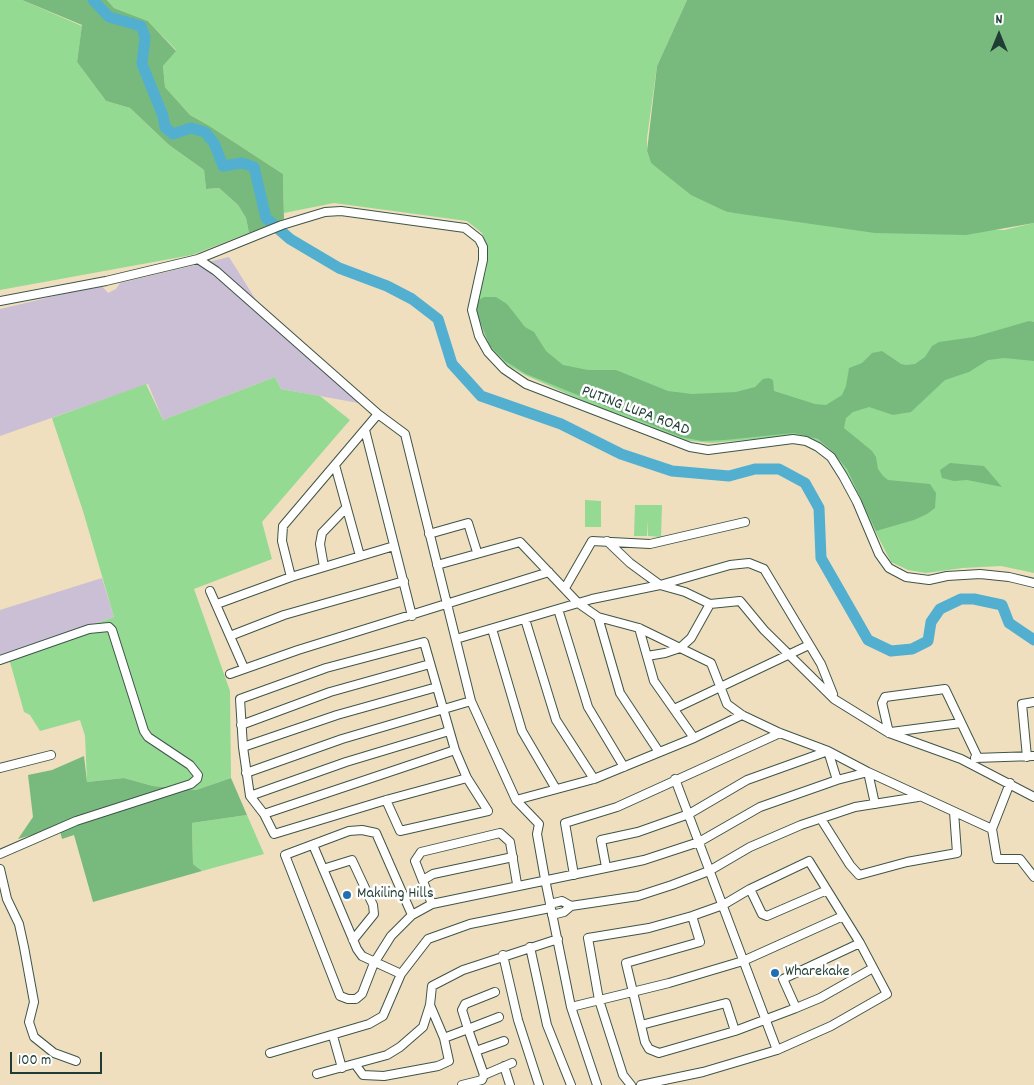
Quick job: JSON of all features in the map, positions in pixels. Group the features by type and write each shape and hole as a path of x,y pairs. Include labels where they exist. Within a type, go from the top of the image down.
{"street":[{"name":"PUTING LUPA ROAD","path":"198,259 282,225 325,212 341,210 465,228 479,239 483,247 483,260 472,310 479,336 488,352 504,369 526,384 690,447 708,450 793,439 806,441 818,446 831,458 843,476 857,502 879,554 889,568 906,577 929,580 947,576 980,574 1009,577 1034,583"},
{"path":"0,301 106,281 198,259 216,271 378,414 405,434 471,701 516,800 538,824 537,834 544,879 572,1007 597,1085"},
{"path":"291,577 282,541 283,526 378,414"},
{"path":"364,430 412,616"},
{"path":"335,465 360,556"},
{"path":"324,567 320,544 322,533 346,508"},
{"path":"565,588 592,541 650,544 745,522"},
{"path":"429,534 468,523 477,552"},
{"path":"607,541 630,563 660,584 685,592 710,604 740,601 764,630 834,699 890,733 961,759 1034,797"},
{"path":"437,565 477,552 520,542 578,603 598,618 639,628 711,662 727,704 742,715 780,733 828,751 868,772 992,829"},
{"path":"217,604 291,577 394,546"},
{"path":"456,639 578,603 730,565 749,563 764,569 821,664 834,699"},
{"path":"230,674 298,650 549,572"},
{"path":"230,636 284,615 404,581"},
{"path":"210,591 244,668"},
{"path":"647,656 680,648 690,638 710,604"},
{"path":"558,609 588,707 624,767"},
{"path":"598,618 620,693 659,752"},
{"path":"525,619 556,720 594,779"},
{"path":"0,660 89,629 109,627 112,630 144,731 148,737 190,765 198,775 192,784 76,821 0,854"},
{"path":"492,628 522,731 556,789"},
{"path":"639,628 654,682 694,738"},
{"path":"386,800 400,831 488,811 467,778 455,750 424,642 326,668 240,700 243,747 250,796 264,814 274,834 386,800 467,778"},
{"path":"674,709 809,644"},
{"path":"242,725 330,692 430,664"},
{"path":"243,747 337,715 437,687"},
{"path":"890,733 882,703 883,698 946,690 978,758"},
{"path":"246,773 342,739 471,701"},
{"path":"961,759 1031,757 1022,705 1023,703 1034,702"},
{"path":"516,800 594,779 694,738 742,715"},
{"path":"890,733 961,723"},
{"path":"250,796 346,762 449,731"},
{"path":"574,875 565,823 617,807 675,779 780,733"},
{"path":"264,814 455,750"},
{"path":"828,751 837,780"},
{"path":"606,867 601,840 638,832 689,814 747,780 828,751"},
{"path":"0,768 51,754"},
{"path":"412,915 376,834 362,830 349,831 285,855 340,996 356,999 362,994 374,963 391,936 412,915 432,904 518,884 574,875 644,860 699,842 760,807 837,780 868,772"},
{"path":"868,772 875,804"},
{"path":"675,779 777,1050"},
{"path":"1010,783 992,829 997,859 1020,859 1034,877"},
{"path":"1024,792 1034,791"},
{"path":"270,1054 369,1024 383,1016 401,974 428,938 470,924 551,909 564,912 571,906 638,896 709,871 750,847 821,819 855,807 920,796"},
{"path":"859,875 907,862 958,853 954,812"},
{"path":"821,819 863,883"},
{"path":"432,904 415,861 421,852 500,834 510,842 518,884"},
{"path":"313,844 353,940 362,956 401,974"},
{"path":"423,880 433,874 513,857"},
{"path":"323,868 352,860 373,905 374,914 353,940"},
{"path":"631,1085 622,1075 599,1000 588,938 649,928 692,916 723,904 809,861 860,943 887,994 831,1026 777,1050 703,1072 641,1085"},
{"path":"0,869 7,899 19,924 24,947 34,1002 29,1022 34,1037 54,1053 76,1061"},
{"path":"750,889 762,914 767,916 827,890"},
{"path":"551,909 562,901 571,906"},
{"path":"692,916 700,942 626,962 632,992 648,1049 659,1052 765,1020 820,998 873,968"},
{"path":"572,1007 743,961 842,916"},
{"path":"318,1074 387,1055 400,1047 423,1027 430,1005 432,986 463,970 503,955 558,939"},
{"path":"796,1008 783,979 860,943"},
{"path":"530,947 547,1025 571,1085"},
{"path":"503,955 518,1020 539,1085"},
{"path":"483,1080 462,1007 495,992"},
{"path":"642,1024 726,1002 735,1030"},
{"path":"355,1064 363,1075 384,1076 438,1066 449,1061 444,1038 430,1005"},
{"path":"444,1038 499,1017"},
{"path":"333,1036 342,1068"},
{"path":"476,1051 504,1041"},
{"path":"462,1085 483,1080 508,1065 510,1085"}],"shaded area":[{"path":"229,257 273,327 364,404 281,389 275,377 163,420 148,384 0,436 0,309 101,285 108,293 116,289 120,283"},
{"path":"102,578 114,617 0,657 0,610"}],"green space":[{"path":"0,0 22,0 82,26 77,62 106,101 130,108 169,145 204,170 206,189 219,188 238,205 246,218 249,233 192,255 0,290"},
{"path":"22,0 107,0 114,8 148,21 176,51 163,66 165,87 190,115 283,174 284,219 249,233 246,218 238,205 219,188 206,189 204,170 169,145 130,108 106,101 77,62 82,25"},
{"path":"107,0 687,0 657,66 647,138 647,151 651,163 727,212 791,219 1004,230 1034,223 1034,573 1001,566 963,568 926,573 908,570 891,562 840,463 817,441 799,435 712,443 681,440 637,425 525,375 502,362 488,345 474,309 486,271 488,249 482,233 467,221 334,203 284,213 283,174 190,115 165,87 163,66 176,50 148,21 114,8"},
{"path":"687,0 1034,0 1034,223 966,235 875,233 727,212 691,195 651,163 647,151 657,66"},
{"path":"484,297 496,297 507,304 525,327 534,332 546,351 563,365 588,370 616,370 668,391 692,394 736,392 755,387 763,379 769,378 773,380 774,391 815,404 826,405 842,395 846,386 849,368 862,363 872,353 882,351 901,364 915,364 925,357 932,346 939,342 974,337 1029,321 1034,322 1034,361 1004,358 988,360 969,372 945,380 911,412 893,415 869,407 853,412 846,418 844,428 872,451 876,457 878,469 883,476 888,480 930,484 936,493 935,508 927,514 914,520 876,531 847,469 832,451 818,439 794,433 702,441 681,437 526,374 505,361 490,346 475,309 477,301"},
{"path":"275,377 281,389 320,396 350,420 262,522 272,559 194,589 230,691 231,778 196,790 153,786 124,778 87,782 85,736 80,720 40,731 30,715 24,712 8,655 114,617 83,511 52,418 146,384 163,420"},
{"path":"950,463 984,466 1002,487 967,480 954,481 942,478 940,470"},
{"path":"585,500 601,501 601,527 585,527"},
{"path":"635,505 662,505 661,537 648,536 648,520 647,536 634,536"},
{"path":"84,756 87,782 124,778 153,786 196,790 231,778 247,815 192,823 193,864 202,871 93,902 74,835 62,839 59,827 18,839 33,817 28,775 52,770"},
{"path":"247,815 264,854 202,871 193,864 192,823"}],"waterway":[{"path":"93,0 109,17 141,26 145,37 142,64 163,116 165,127 173,134 191,128 205,132 214,143 223,166 242,163 254,167 266,218 290,239 339,268 387,286 412,299 438,319 452,364 481,396 561,424 621,454 672,471 729,476 755,469 779,469 805,483 819,508 821,558 868,640 891,651 912,649 928,641 931,622 940,609 961,599 974,599 1002,605 1009,623 1034,640"}],"place":[{"name":"Makiling Hills","path":"347,895"},
{"name":"Wharekake","path":"775,973"}]}
